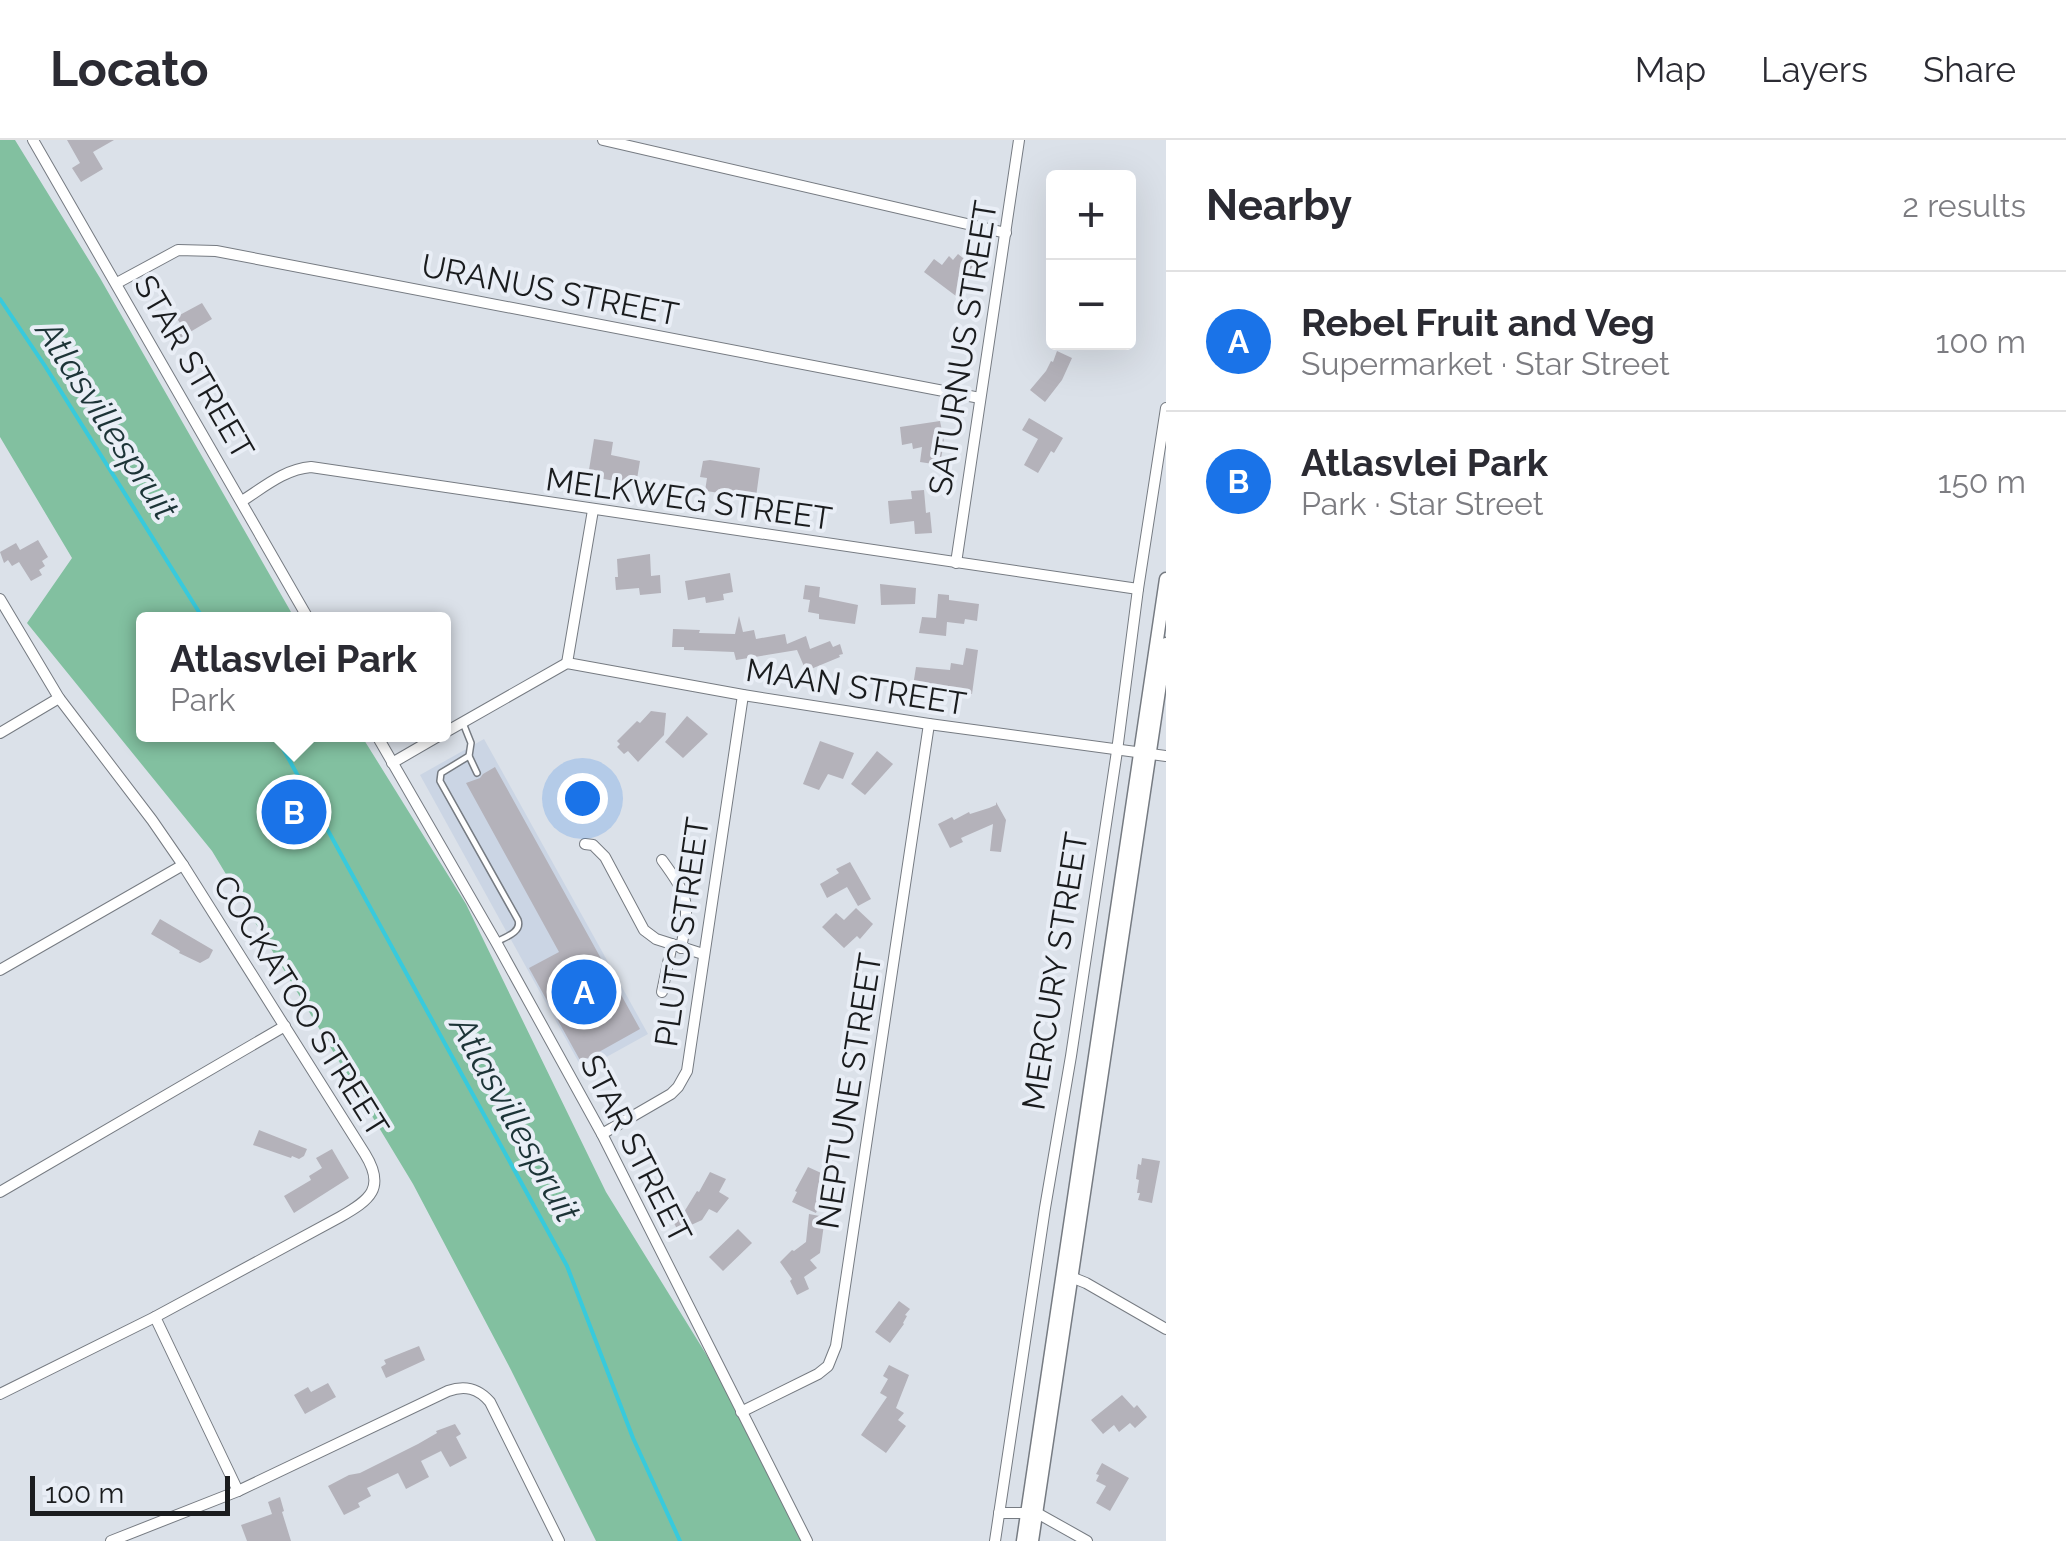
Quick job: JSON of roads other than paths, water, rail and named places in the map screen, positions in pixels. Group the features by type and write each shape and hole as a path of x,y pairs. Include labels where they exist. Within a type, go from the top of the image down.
{"street":[{"name":"STAR STREET","path":"33,140 304,612"},
{"path":"603,140 1006,232"},
{"name":"SATURNUS STREET","path":"956,563 1020,140"},
{"name":"URANUS STREET","path":"117,283 178,250 216,251 980,398"},
{"name":"MERCURY STREET","path":"995,1541 1166,408"},
{"name":"MELKWEG STREET","path":"242,501 285,474 310,467 1138,590"},
{"path":"451,729 567,663 593,510"},
{"name":"MERCURY STREET","path":"1032,1541 1032,1512 1145,753 1166,579"},
{"name":"COCKATOO STREET","path":"0,599 59,698 182,865 370,1162 375,1180 363,1204 155,1317 0,1394"},
{"name":"MERCURY STREET","path":"1145,753 1166,644"},
{"name":"MAAN STREET","path":"567,663 929,724 1166,756"},
{"name":"PLUTO STREET","path":"602,1134 664,1099 678,1088 686,1071 743,694"},
{"path":"0,732 59,698"},
{"name":"NEPTUNE STREET","path":"741,1412 818,1374 828,1366 836,1346 929,724"},
{"name":"STAR STREET","path":"380,742 602,1134 807,1541"},
{"path":"392,763 429,742"},
{"path":"584,844 593,844 606,857 644,930 656,939 703,954"},
{"path":"662,860 678,882 688,912 662,992"},
{"path":"0,970 182,865"},
{"path":"0,1192 285,1026"},
{"path":"1067,1275 1166,1329"},
{"path":"155,1317 238,1490"},
{"path":"110,1541 238,1490 448,1391 466,1387 480,1393 492,1407 559,1541"},
{"path":"999,1513 1032,1512 1087,1541"},
{"name":"MERCURY STREET","path":"1023,1541 1032,1512"}],"lane":[{"path":"462,722 477,773"},
{"path":"469,756 441,773 440,781 518,920 517,930 496,942"}],"waterway":[{"name":"Atlasvillespruit","path":"0,299 199,612"},
{"name":"Atlasvillespruit","path":"279,742 567,1266 633,1438 680,1541"}],"place":[{"name":"Atlasvlei Park","path":"294,812"},
{"name":"Rebel Fruit and Veg","path":"584,992"}]}
